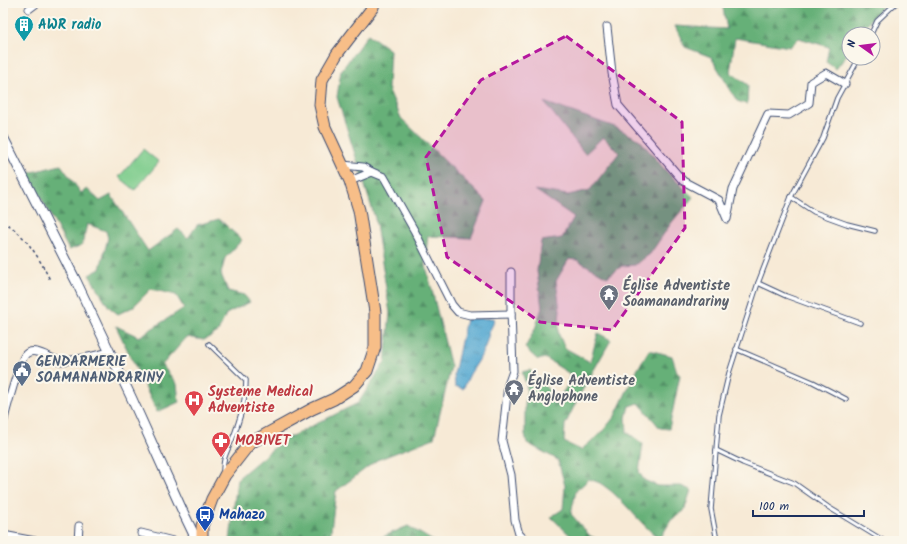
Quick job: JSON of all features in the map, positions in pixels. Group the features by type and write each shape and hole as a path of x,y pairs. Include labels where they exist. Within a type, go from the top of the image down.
{"main road":[{"path":"202,541 202,526 212,499 222,480 250,443 312,409 334,399 354,386 367,371 375,347 375,312 359,210 350,181 325,127 320,105 322,80 338,54 373,7 374,3"}],"street":[{"path":"29,9 37,3"},
{"path":"607,27 612,73 618,105 683,180 719,200 727,219 733,189 768,114 789,115 809,103 811,82 826,73 845,84"},
{"path":"3,137 76,281 197,541"},
{"path":"343,165 363,167 384,177 452,305 458,312 470,315 511,314"},
{"path":"350,181 372,172"},
{"path":"510,272 513,371 508,385 502,441 511,475 515,520 519,534 526,541"},
{"path":"3,424 20,366 26,353 30,352 45,354 61,361 110,352"},
{"path":"78,541 79,526"},
{"path":"141,533 173,541"},
{"path":"3,535 35,541"}],"lane":[{"path":"875,26 877,21 896,3"},
{"path":"717,541 712,508 719,416 736,350 758,283 791,197 824,138 837,98 855,66"},
{"path":"791,197 814,212 847,224 875,231"},
{"path":"758,283 786,296 860,323"},
{"path":"209,344 246,380 246,394 242,414 223,459 222,480"},
{"path":"736,350 813,382 846,399"},
{"path":"716,450 743,463 794,483 828,507 884,541"}],"path":[{"path":"3,221 14,228 30,244 38,255 50,280"}],"highlighted area":[{"path":"566,36 682,122 685,228 612,330 540,322 447,257 426,157 481,80"}],"green space":[{"path":"722,3 885,3 865,26 841,26 841,62 836,69 826,62 829,47 799,38 790,47 735,38 730,72 748,85 747,104 737,101 711,57 685,47 675,26 727,29"},
{"path":"368,34 390,50 388,88 401,118 486,201 471,238 428,236 425,262 451,367 434,438 377,460 336,491 330,538 372,541 230,541 237,479 282,441 358,403 385,362 390,313 375,218 337,97 341,71"},
{"path":"544,102 615,127 640,140 666,171 693,197 672,222 650,254 635,265 622,266 607,277 577,260 569,259 556,281 560,310 558,333 565,348 590,362 598,333 611,340 579,396 565,425 564,442 581,450 602,432 615,416 636,372 649,350 672,356 677,372 680,375 669,429 660,428 639,403 629,406 626,418 627,432 643,444 639,472 644,480 658,486 681,486 691,490 684,511 671,520 660,539 652,533 611,491 598,482 589,479 576,491 571,514 590,536 602,541 576,541 551,517 563,509 565,486 558,460 527,443 525,435 525,406 527,387 522,372 530,370 551,393 554,405 567,386 570,374 545,358 538,360 525,348 535,329 542,308 537,271 541,241 562,238 574,217 535,190 568,195 590,190 619,153 603,137 585,154"},
{"path":"143,149 159,162 135,190 119,177"},
{"path":"61,165 81,193 87,189 100,201 111,195 148,251 178,229 188,238 197,225 219,219 242,240 225,258 221,274 228,291 244,295 250,302 226,314 218,332 204,340 187,337 162,365 177,384 179,402 157,412 116,326 139,337 184,308 176,295 151,289 133,307 118,314 109,307 89,275 100,269 108,238 106,231 87,224 82,245 69,250 28,173"},
{"path":"408,526 433,541 373,541"}],"water":[{"path":"494,318 485,347 463,389 455,386 454,374 466,319"}],"place":[{"name":"AWR radio","path":"24,42"},
{"name":"Église Adventiste Soamanandrariny","path":"609,311"},
{"name":"GENDARMERIE SOAMANANDRARINY","path":"22,387"},
{"name":"Église Adventiste Anglophone","path":"514,406"},
{"name":"Systeme Medical Adventiste","path":"194,417"},
{"name":"MOBIVET","path":"221,458"},
{"name":"Mahazo","path":"205,532"}]}
